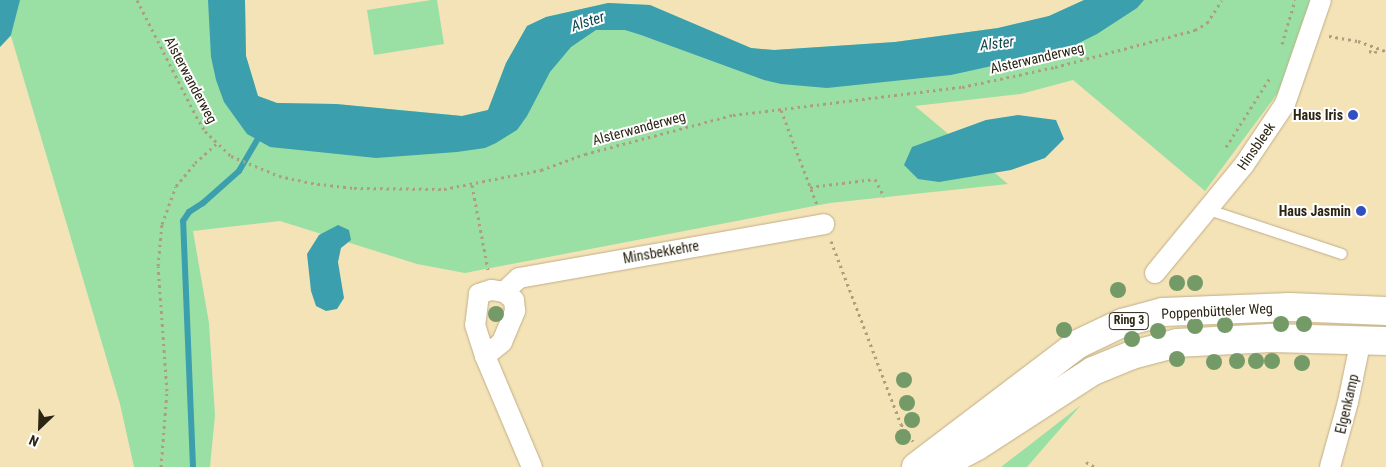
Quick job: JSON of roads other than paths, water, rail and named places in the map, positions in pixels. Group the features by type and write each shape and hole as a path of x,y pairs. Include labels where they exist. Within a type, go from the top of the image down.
{"main road":[{"name":"Poppenbütteler Weg","path":"926,464 1078,344 1122,323 1163,312 1290,307 1386,311"},
{"name":"Ring 3","path":"926,464 977,446 1093,371 1132,355 1176,343 1271,338 1374,340"}],"street":[{"name":"Hinsbleek","path":"1155,273 1244,165 1285,104 1309,31 1322,0"},
{"name":"Minsbekkehre","path":"532,467 485,356 474,324 475,308 479,294 498,291 519,278 824,224"},
{"path":"485,356 502,342 515,311 514,300 498,291"},
{"name":"Elgenkamp","path":"1330,467 1348,402 1374,340"}],"lane":[{"path":"1206,210 1342,254"}],"water":[{"path":"0,0 20,0 11,35 0,47"},
{"name":"Alster","path":"208,0 245,0 246,56 258,96 277,103 336,104 462,116 488,110 506,63 527,26 546,17 608,3 650,5 751,48 774,50 895,42 998,28 1049,16 1084,0 1144,0 1137,8 1097,34 1065,50 951,75 827,88 781,84 764,80 625,30 596,30 571,47 550,72 527,116 517,130 496,143 485,148 457,152 376,158 270,147 247,134 224,102 216,80 211,57"},
{"path":"1018,115 1056,120 1064,139 1045,158 1011,170 939,182 918,179 904,165 912,147 986,120"},
{"path":"338,225 349,230 351,240 341,248 338,262 344,298 337,309 326,311 316,306 311,291 307,254 319,235"}],"waterway":[{"path":"193,467 183,221 189,212 203,203 239,171 260,135"}],"place":[{"name":"Haus Iris","path":"1353,115"},
{"name":"Haus Jasmin","path":"1361,211"}]}
